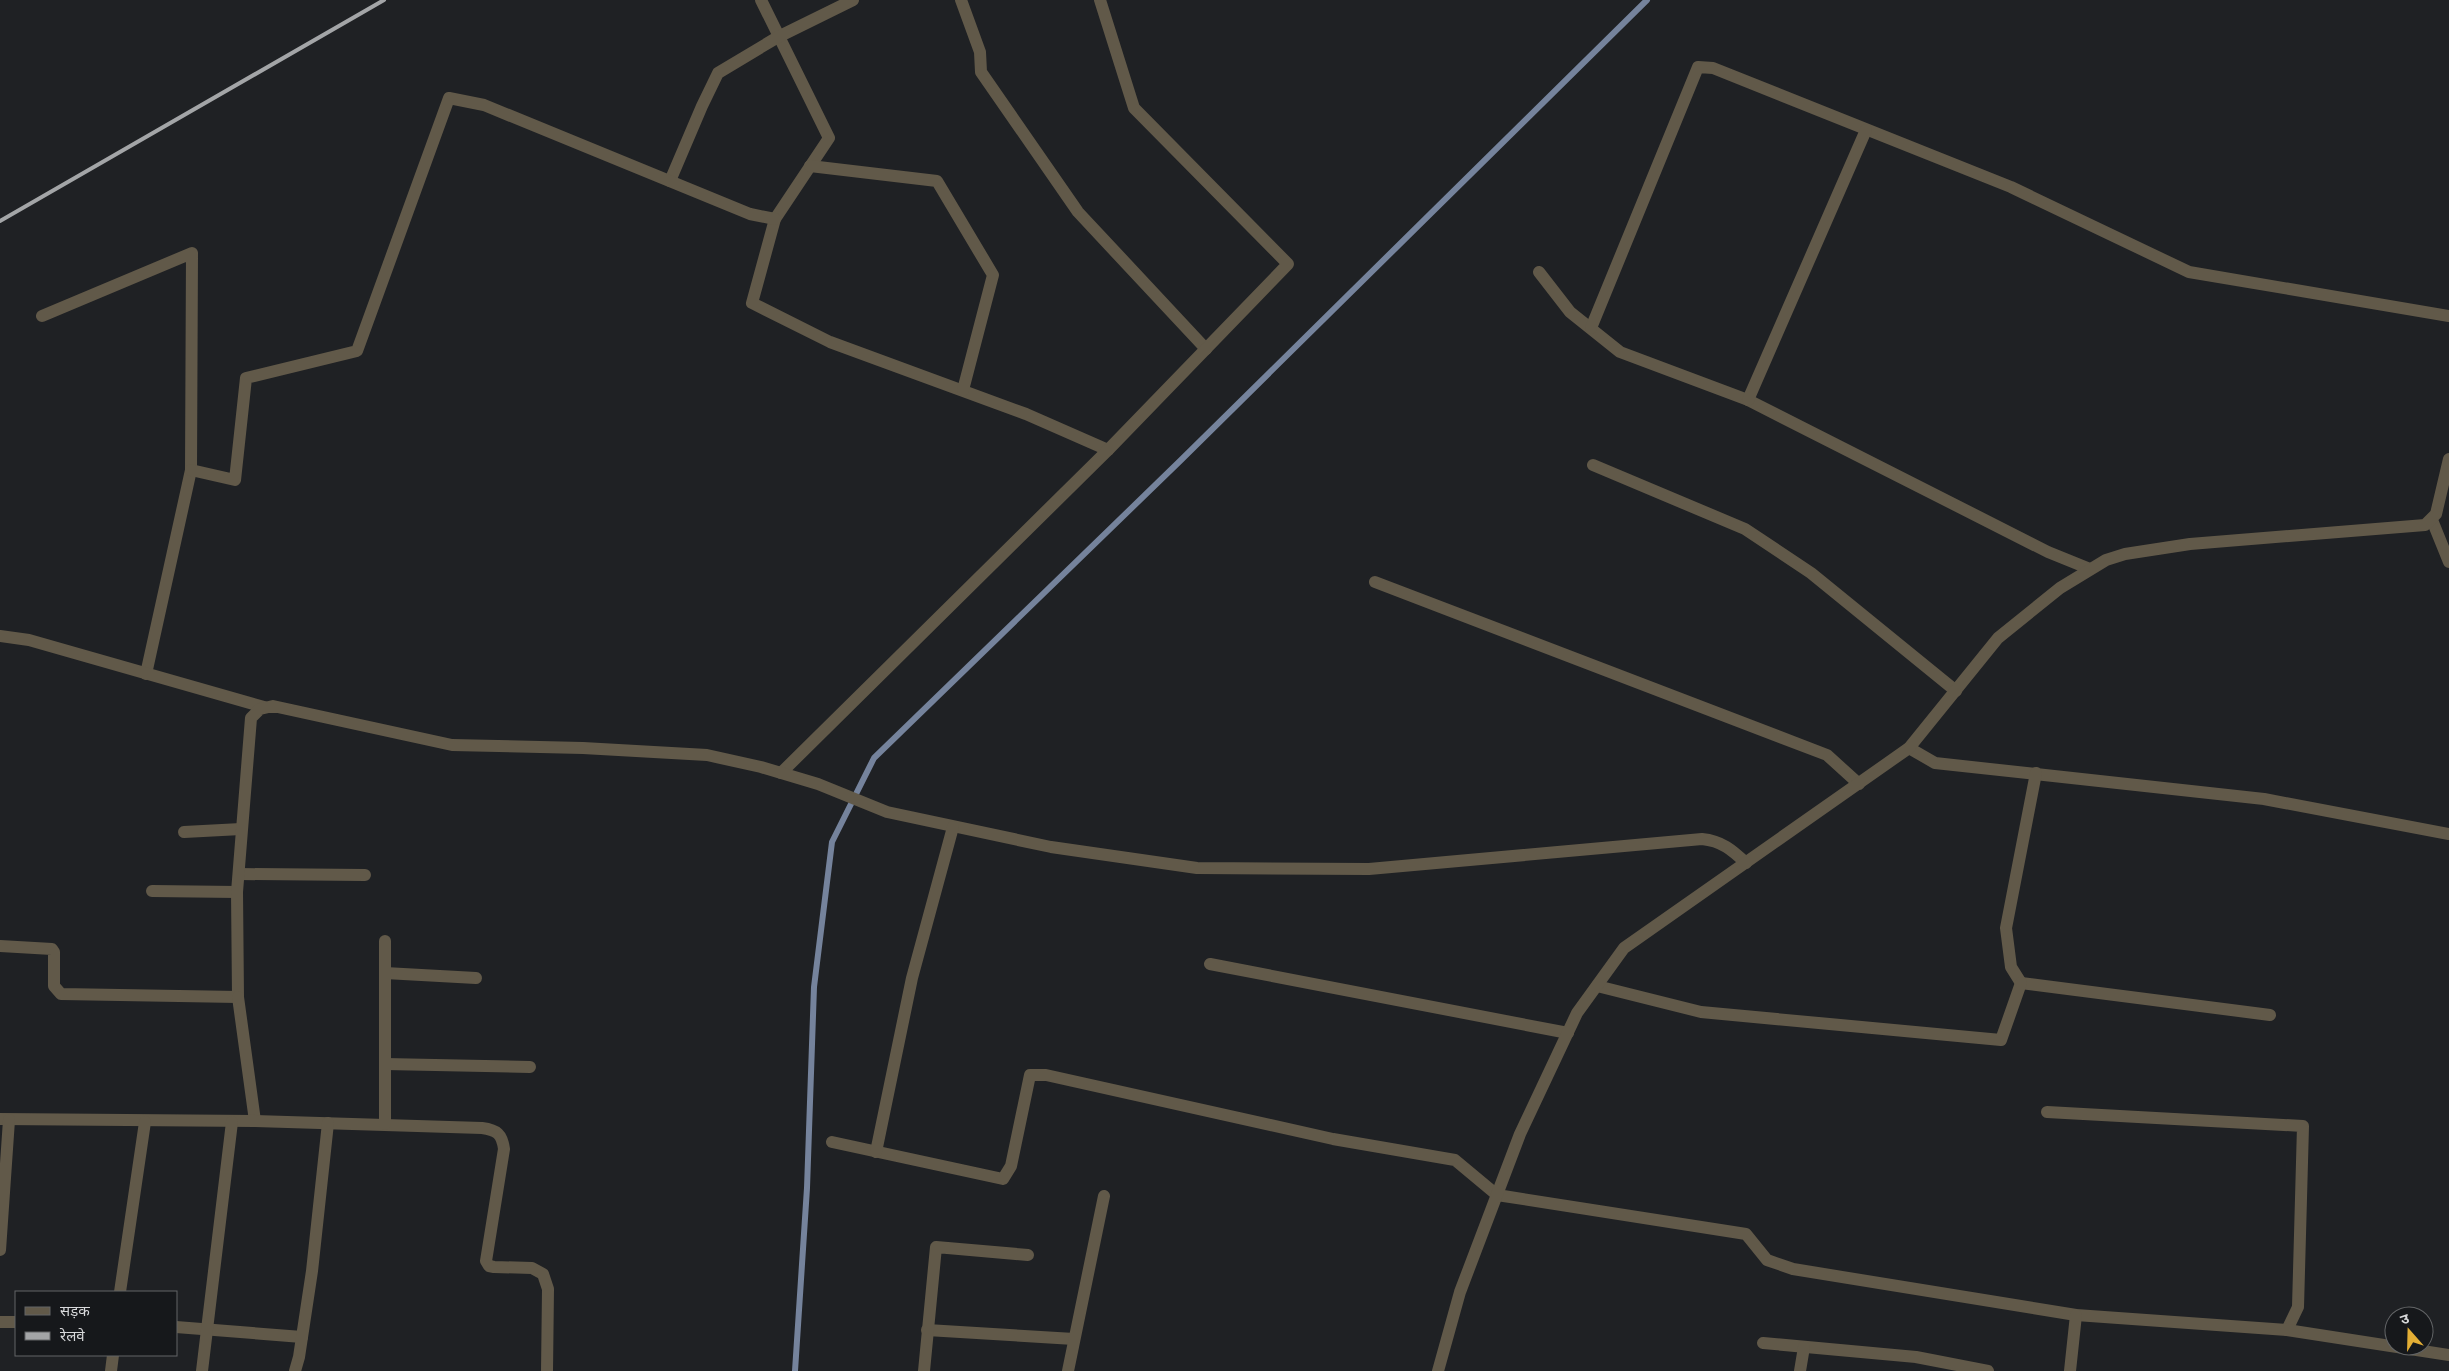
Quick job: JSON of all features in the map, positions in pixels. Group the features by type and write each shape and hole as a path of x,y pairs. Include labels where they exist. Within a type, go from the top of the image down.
{"street":[{"path":"761,0 829,138 775,219 752,303 830,342 1026,414 1108,450"},
{"path":"670,181 718,73 778,37 853,0"},
{"path":"961,0 980,52 980,72 1078,212 1206,349"},
{"path":"781,773 1108,450 1288,264 1134,108 1100,0"},
{"path":"1591,328 1698,67 1713,68 2012,187 2189,272 2449,316"},
{"path":"191,470 235,480 246,378 357,351 449,98 484,105 750,214 775,219"},
{"path":"1748,400 1866,130"},
{"path":"810,166 937,181 993,275 963,390"},
{"path":"42,316 192,253 191,470 146,674"},
{"path":"1539,272 1570,312 1620,352 1748,400 2048,552 2090,569"},
{"path":"1438,1371 1460,1292 1520,1134 1578,1013 1624,948 1910,748 1998,638 2060,588 2090,569 2106,560 2125,554 2190,544 2426,525 2432,520 2439,506 2449,459"},
{"path":"1594,465 1745,529 1811,573 1956,691"},
{"path":"2432,520 2449,562"},
{"path":"1375,582 1827,755 1859,784"},
{"path":"0,636 29,640 264,707"},
{"path":"255,1121 238,997 237,892 240,829 251,718 256,711 264,707 273,706 452,745 583,748 707,755 818,784 887,812 1051,847 1197,868 1369,869 1702,839 1714,840 1726,845 1746,863"},
{"path":"1910,748 1935,763 2264,799 2449,834"},
{"path":"2021,983 2011,967 2006,928 2036,774"},
{"path":"876,1152 912,978 953,826"},
{"path":"184,832 240,829"},
{"path":"239,874 365,875"},
{"path":"152,892 237,892"},
{"path":"385,941 385,1124"},
{"path":"0,946 46,948 54,951 53,980 55,988 62,994 238,997"},
{"path":"1210,964 1568,1033"},
{"path":"385,973 476,978"},
{"path":"1597,986 1701,1012 2001,1040 2021,983"},
{"path":"2021,983 2270,1015"},
{"path":"385,1064 530,1068"},
{"path":"832,1142 1003,1179 1011,1166 1030,1076 1046,1075 1333,1139 1455,1160 1497,1195 1746,1234 1767,1260 1793,1268 2076,1315 2287,1330 2449,1354"},
{"path":"2047,1112 2303,1126 2298,1307 2287,1330"},
{"path":"0,1249 5,1119 145,1122 255,1121 482,1128 499,1133 504,1153 486,1260 489,1266 494,1268 532,1268 543,1274 548,1288 547,1371"},
{"path":"120,1291 145,1122"},
{"path":"202,1371 232,1122"},
{"path":"295,1371 312,1271 328,1123"},
{"path":"1068,1371 1104,1196"},
{"path":"924,1371 936,1247 1028,1256"},
{"path":"2070,1371 2076,1315"},
{"path":"0,1322 15,1322"},
{"path":"178,1327 302,1337"},
{"path":"927,1330 1074,1339"},
{"path":"1763,1343 1916,1357 1988,1371"},
{"path":"1800,1371 1804,1347"},
{"path":"111,1371 113,1356"}],"waterway":[{"path":"795,1371 807,1188 814,987 832,842 874,758 1180,461 1647,0"}],"railway":[{"path":"0,221 384,0"}]}
